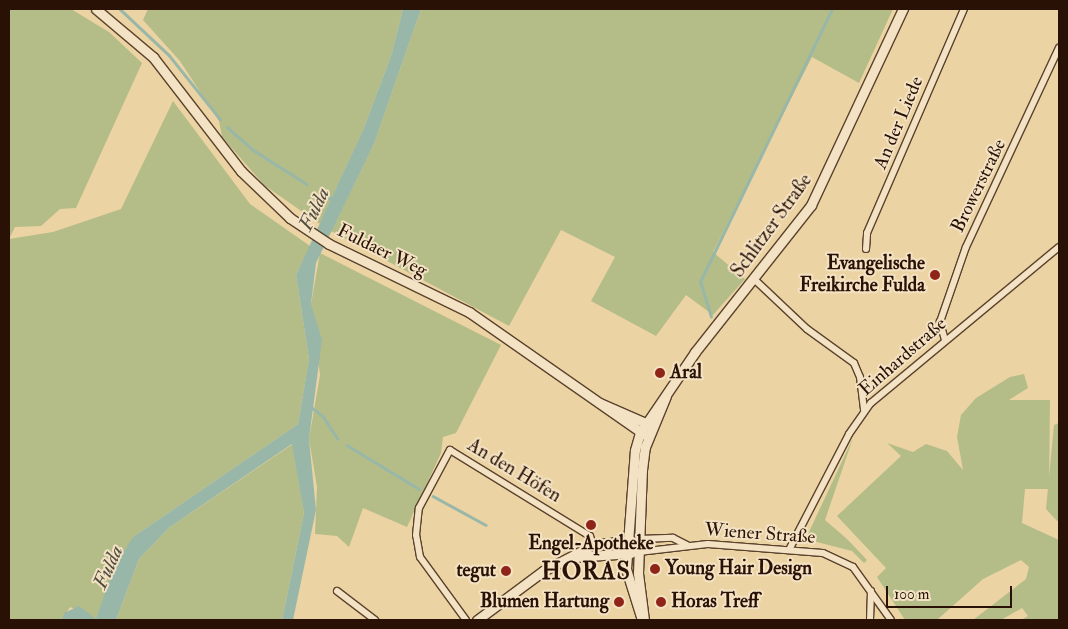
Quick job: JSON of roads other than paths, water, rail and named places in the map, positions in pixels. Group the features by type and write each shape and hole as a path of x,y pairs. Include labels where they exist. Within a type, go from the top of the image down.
{"main road":[{"name":"Fuldaer Weg","path":"96,9 153,58 241,171 290,218 350,254 468,312 600,403 649,424"},
{"name":"Schlitzer Straße","path":"643,620 631,594 627,553 644,435 667,393 822,188 903,9"},
{"name":"Fuldaer Weg","path":"600,403 607,413 644,435"},
{"name":"Schlitzer Straße","path":"643,620 638,552 644,435"},
{"path":"477,620 533,578 575,557 594,545 639,539"},
{"path":"575,557 638,552"}],"street":[{"name":"An der Liede","path":"866,249 867,233 964,9"},
{"name":"Browerstraße","path":"945,340 940,322 963,255 1059,48"},
{"name":"Einhardstraße","path":"790,548 864,411 945,340 1059,247"},
{"path":"754,279 807,329 854,363 860,377 864,411"},
{"name":"An den Höfen","path":"466,620 420,557 416,535 419,508 450,450 590,536 594,545"},
{"name":"Wiener Straße","path":"639,539 673,538 687,545"},
{"name":"Wiener Straße","path":"638,552 687,545 790,548 837,557 853,567 891,620"},
{"path":"870,620 871,590"},
{"path":"337,591 375,620"}],"waterway":[{"path":"120,9 169,55 220,119"},
{"path":"711,317 700,282 832,9"},
{"name":"Fulda","path":"227,127 252,149 307,184"},
{"name":"Fulda","path":"322,193 333,200"},
{"path":"310,406 323,416 338,439"},
{"path":"347,445 419,489"},
{"path":"433,496 486,525"}],"place":[{"name":"Evangelische Freikirche Fulda","path":"935,275"},
{"name":"Aral","path":"660,373"},
{"name":"Engel-Apotheke","path":"591,525"},
{"name":"Young Hair Design","path":"655,569"},
{"name":"tegut","path":"506,571"},
{"name":"Blumen Hartung","path":"619,602"},
{"name":"Horas Treff","path":"661,602"}],"district":[{"name":"HORAS","path":"586,572"}]}
